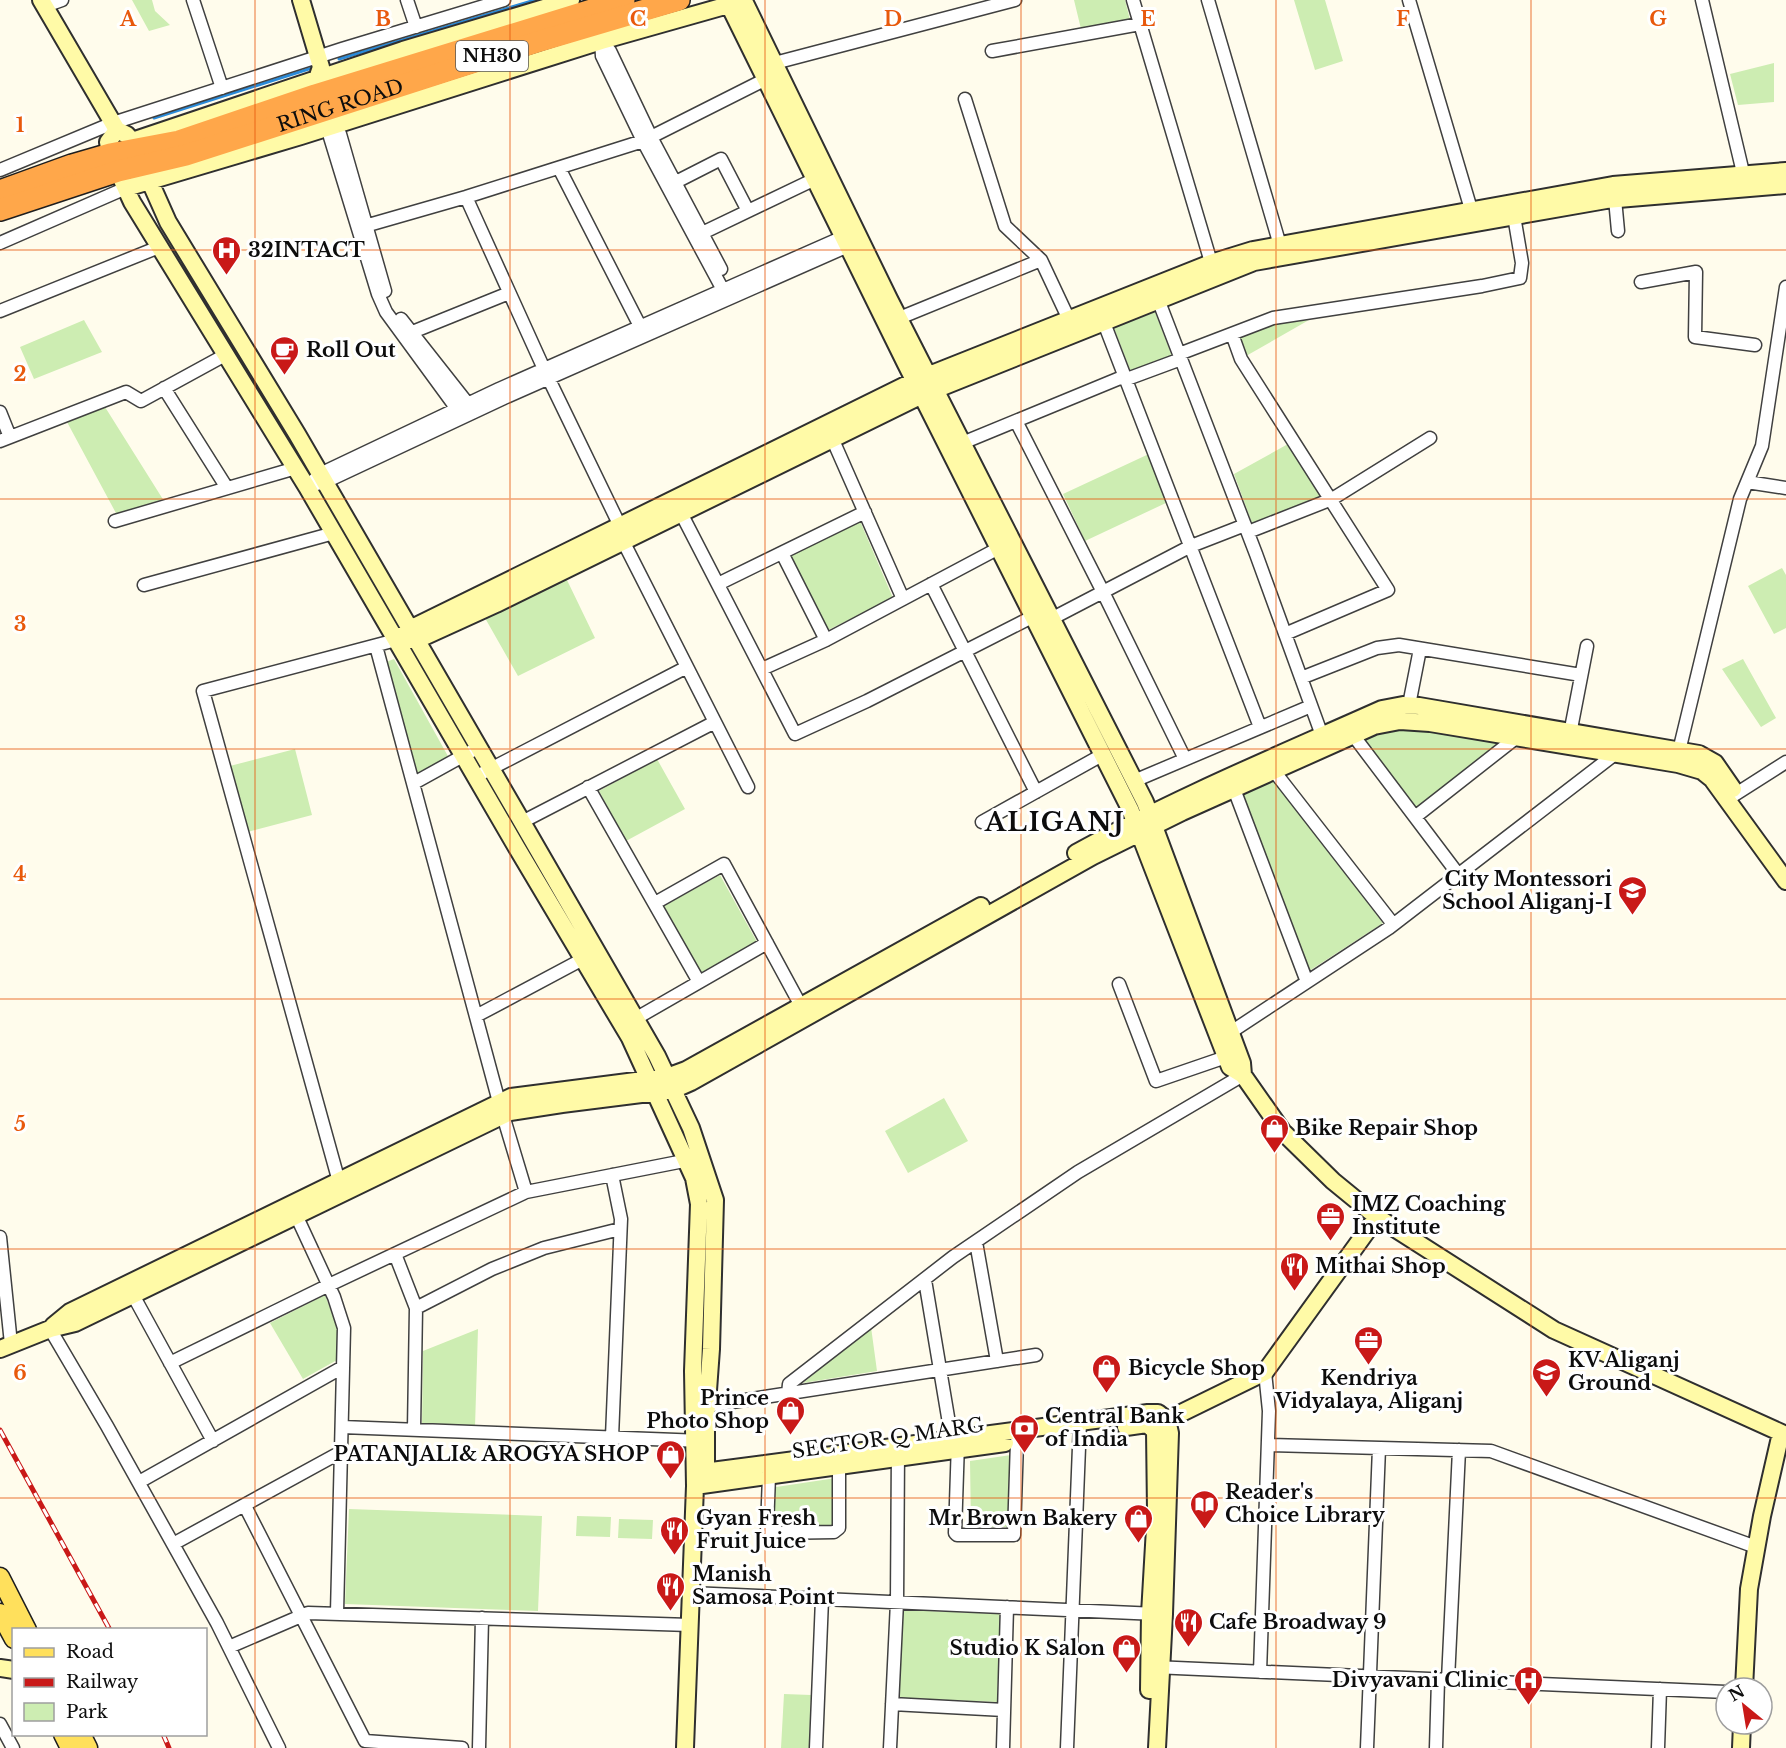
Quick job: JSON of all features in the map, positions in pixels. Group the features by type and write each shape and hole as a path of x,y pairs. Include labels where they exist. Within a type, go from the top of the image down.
{"highway":[{"name":"RING ROAD","path":"0,210 118,171 179,141 315,95 624,0"},
{"name":"RING ROAD","path":"140,159 186,155 298,127 537,42 679,0"},
{"name":"RING ROAD","path":"0,191 72,165 118,171"}],"main road":[{"path":"0,1577 26,1628"},
{"path":"0,1613 12,1635"}],"street":[{"path":"62,0 43,3 115,126 127,135 168,222 322,478 492,769 635,1019 691,1128 694,1178 699,1204 693,1371 700,1407 701,1479 691,1593 685,1748"},
{"path":"193,0 222,88"},
{"path":"300,0 323,55 342,70"},
{"path":"311,0 323,55 317,79"},
{"path":"407,0 416,27"},
{"path":"0,170 65,143 222,88 504,0"},
{"path":"140,159 317,79 571,0"},
{"path":"362,227 466,197 647,139 767,70 1015,0"},
{"path":"1133,0 1213,270"},
{"path":"1208,0 1282,251"},
{"path":"1409,0 1474,216"},
{"path":"1702,0 1745,181"},
{"path":"298,127 332,125 601,41 740,2 815,179 846,242 893,321"},
{"path":"992,51 1140,24"},
{"path":"601,41 602,56 729,291"},
{"path":"767,70 955,446 1051,619 1134,781 1144,824 1230,1067 1243,1076 1283,1132 1333,1181 1377,1217 1554,1330 1784,1434 1756,1547 1749,1589 1745,1676"},
{"path":"965,99 1005,226 1041,260 1072,326"},
{"path":"332,125 340,134 362,227 394,311 407,334 464,409"},
{"path":"115,126 108,142 118,171 159,247 296,468 630,1038 652,1086 694,1159"},
{"path":"65,143 72,165"},
{"path":"671,184 721,159 748,211"},
{"path":"559,168 642,331"},
{"path":"0,243 118,171"},
{"path":"1474,216 1514,216 1745,181 1786,171"},
{"path":"698,234 815,179"},
{"path":"341,1186 203,691 413,635 925,385 1213,270 1254,262 1282,251 1474,216 1613,185 1745,181 1786,185"},
{"path":"466,197 621,534 748,787"},
{"path":"1615,199 1618,231"},
{"path":"955,446 1273,318 1482,286 1520,278 1522,263 1514,216"},
{"path":"307,487 464,409 729,291 846,242"},
{"path":"0,311 159,247"},
{"path":"893,321 1041,260"},
{"path":"1641,282 1696,272 1695,337 1755,345"},
{"path":"1679,751 1740,499 1762,447 1786,287"},
{"path":"407,334 509,293"},
{"path":"1156,293 1324,742"},
{"path":"1100,315 1260,727"},
{"path":"1232,334 1241,358 1388,590 1285,633"},
{"path":"0,412 5,439 126,392 141,401 227,354"},
{"path":"621,534 681,513 832,438 925,385"},
{"path":"164,388 227,488"},
{"path":"1016,421 1185,759"},
{"path":"832,438 903,599"},
{"path":"681,513 795,734 867,701 1032,617 1051,619 1191,546 1332,499 1430,438"},
{"path":"955,446 999,549 1032,617 1102,754 1144,824 1231,1032 1242,1063 1243,1076"},
{"path":"115,520 296,468"},
{"path":"1748,482 1786,488"},
{"path":"718,584 865,512"},
{"path":"144,585 334,533"},
{"path":"762,669 826,640 999,549"},
{"path":"782,553 826,640"},
{"path":"931,584 1036,792"},
{"path":"1301,678 1377,648 1399,645 1581,675"},
{"path":"376,646 501,1109 526,1192"},
{"path":"1569,739 1587,646"},
{"path":"1409,705 1420,649"},
{"path":"476,777 687,667"},
{"path":"1144,824 1274,771 1382,710 1409,705 1569,739 1617,747 1699,754 1715,763 1732,796 1786,881"},
{"path":"1134,781 1311,706"},
{"path":"670,1084 686,1070 801,1006 1094,856 1144,824 1324,742 1353,735 1374,726 1400,721 1430,723 1517,737 1569,739"},
{"path":"522,822 715,722"},
{"path":"1353,735 1458,874"},
{"path":"1415,817 1517,737"},
{"path":"414,783 479,747"},
{"path":"1617,747 1702,771 1732,796 1786,862"},
{"path":"1231,1032 1393,924 1617,747"},
{"path":"982,822 1102,754"},
{"path":"1732,796 1786,762"},
{"path":"1274,771 1393,924"},
{"path":"588,787 699,982"},
{"path":"1234,789 1307,982"},
{"path":"655,903 724,864 801,1006"},
{"path":"50,1329 70,1312 501,1109 510,1112 652,1086 691,1082 960,924"},
{"path":"635,1019 767,943"},
{"path":"476,1016 582,959"},
{"path":"1119,984 1156,1081 1226,1057"},
{"path":"788,1394 789,1384 976,1242 1078,1172 1243,1076"},
{"path":"170,1364 328,1285 526,1192 694,1159"},
{"path":"612,1175 621,1219 612,1437"},
{"path":"0,1237 6,1347 50,1329 75,1323 296,1215 341,1186"},
{"path":"296,1215 328,1285 344,1328 337,1613"},
{"path":"1157,1748 1156,1511 1161,1426 1265,1372 1377,1217"},
{"path":"416,1308 492,1269 544,1248 620,1229"},
{"path":"976,1242 997,1361"},
{"path":"395,1254 416,1308 414,1430"},
{"path":"925,1280 955,1444 955,1533 1014,1535 1017,1441"},
{"path":"133,1295 213,1441"},
{"path":"50,1329 173,1544 229,1647 279,1748"},
{"path":"700,1407 1036,1355"},
{"path":"139,1482 343,1367"},
{"path":"1260,1672 1269,1411 1265,1372"},
{"name":"SECTOR Q MARG","path":"955,1444 1017,1441 1080,1427 1146,1424 1161,1426"},
{"path":"342,1427 700,1441"},
{"path":"701,1479 1080,1427 1067,1748"},
{"path":"1268,1445 1491,1451 1756,1547"},
{"path":"1367,1748 1379,1448"},
{"path":"1436,1748 1459,1450"},
{"path":"173,1544 341,1452"},
{"path":"890,1748 897,1602 898,1452"},
{"path":"769,1476 767,1528 769,1531 773,1533 834,1532 839,1528 839,1460"},
{"name":"SECTOR Q MARG","path":"701,1479 769,1476 839,1460"},
{"path":"245,1506 365,1741 462,1748"},
{"path":"691,1593 1157,1614"},
{"path":"816,1748 822,1599"},
{"path":"1003,1748 1007,1607"},
{"path":"229,1647 308,1613 690,1625"},
{"path":"479,1748 482,1618"},
{"path":"1155,1667 1714,1691"},
{"path":"1146,1748 1155,1667"},
{"path":"1658,1748 1660,1689"},
{"path":"892,1704 1004,1710"},
{"path":"0,1724 13,1748"}],"green space":[{"path":"132,0 152,0 155,11 170,25 149,31"},
{"path":"1074,0 1125,0 1130,20 1081,29"},
{"path":"1294,0 1325,0 1343,61 1315,70"},
{"path":"1774,63 1774,102 1738,105 1730,74"},
{"path":"1155,312 1173,359 1132,375 1114,328"},
{"path":"84,320 102,352 34,379 20,347"},
{"path":"1309,320 1246,356 1239,336 1269,325"},
{"path":"105,407 164,501 117,515 67,422"},
{"path":"1288,444 1322,498 1253,526 1234,474"},
{"path":"1151,453 1168,502 1085,541 1063,494"},
{"path":"860,521 893,598 828,630 791,556"},
{"path":"1782,568 1786,575 1786,628 1774,634 1748,586"},
{"path":"566,578 595,638 518,676 485,618"},
{"path":"394,659 449,758 418,777 386,662"},
{"path":"1743,659 1776,718 1761,727 1722,669"},
{"path":"1398,726 1505,742 1416,808 1364,739"},
{"path":"295,749 312,815 247,832 230,766"},
{"path":"657,759 685,809 626,841 599,791"},
{"path":"1272,779 1383,923 1309,971 1242,793"},
{"path":"720,875 757,942 701,973 664,906"},
{"path":"944,1098 968,1141 908,1173 885,1131"},
{"path":"325,1295 337,1327 337,1360 303,1379 270,1323"},
{"path":"871,1327 877,1371 803,1383"},
{"path":"478,1329 475,1427 422,1425 423,1351"},
{"path":"1011,1455 1012,1527 971,1527 970,1461"},
{"path":"836,1478 835,1526 774,1523 776,1487"},
{"path":"349,1509 542,1516 538,1611 345,1604"},
{"path":"577,1516 611,1517 610,1537 576,1536"},
{"path":"619,1519 653,1520 652,1539 618,1538"},
{"path":"902,1610 1000,1614 997,1702 899,1698"},
{"path":"784,1694 811,1695 809,1748 781,1748"}],"waterway":[{"path":"339,59 535,0"},
{"path":"154,118 315,67"}],"railway":[{"path":"0,1430 109,1628"},
{"path":"164,1736 169,1748"}],"place":[{"name":"32INTACT","path":"227,276"},
{"name":"Roll Out","path":"285,376"},
{"name":"City Montessori School Aliganj-I","path":"1633,916"},
{"name":"Bike Repair Shop","path":"1274,1154"},
{"name":"IMZ Coaching Institute","path":"1331,1242"},
{"name":"Mithai Shop","path":"1294,1292"},
{"name":"Kendriya Vidyalaya, Aliganj","path":"1369,1366"},
{"name":"Bicycle Shop","path":"1107,1394"},
{"name":"KV Aliganj Ground","path":"1547,1398"},
{"name":"Prince Photo Shop","path":"790,1436"},
{"name":"Central Bank of India","path":"1024,1454"},
{"name":"PATANJALI& AROGYA SHOP","path":"670,1480"},
{"name":"Reader's Choice Library","path":"1204,1530"},
{"name":"Mr Brown Bakery","path":"1138,1544"},
{"name":"Gyan Fresh Fruit Juice","path":"675,1556"},
{"name":"Manish Samosa Point","path":"671,1612"},
{"name":"Cafe Broadway 9","path":"1188,1648"},
{"name":"Studio K Salon","path":"1126,1674"},
{"name":"Divyavani Clinic","path":"1529,1706"}],"district":[{"name":"ALIGANJ","path":"1055,822"}]}
